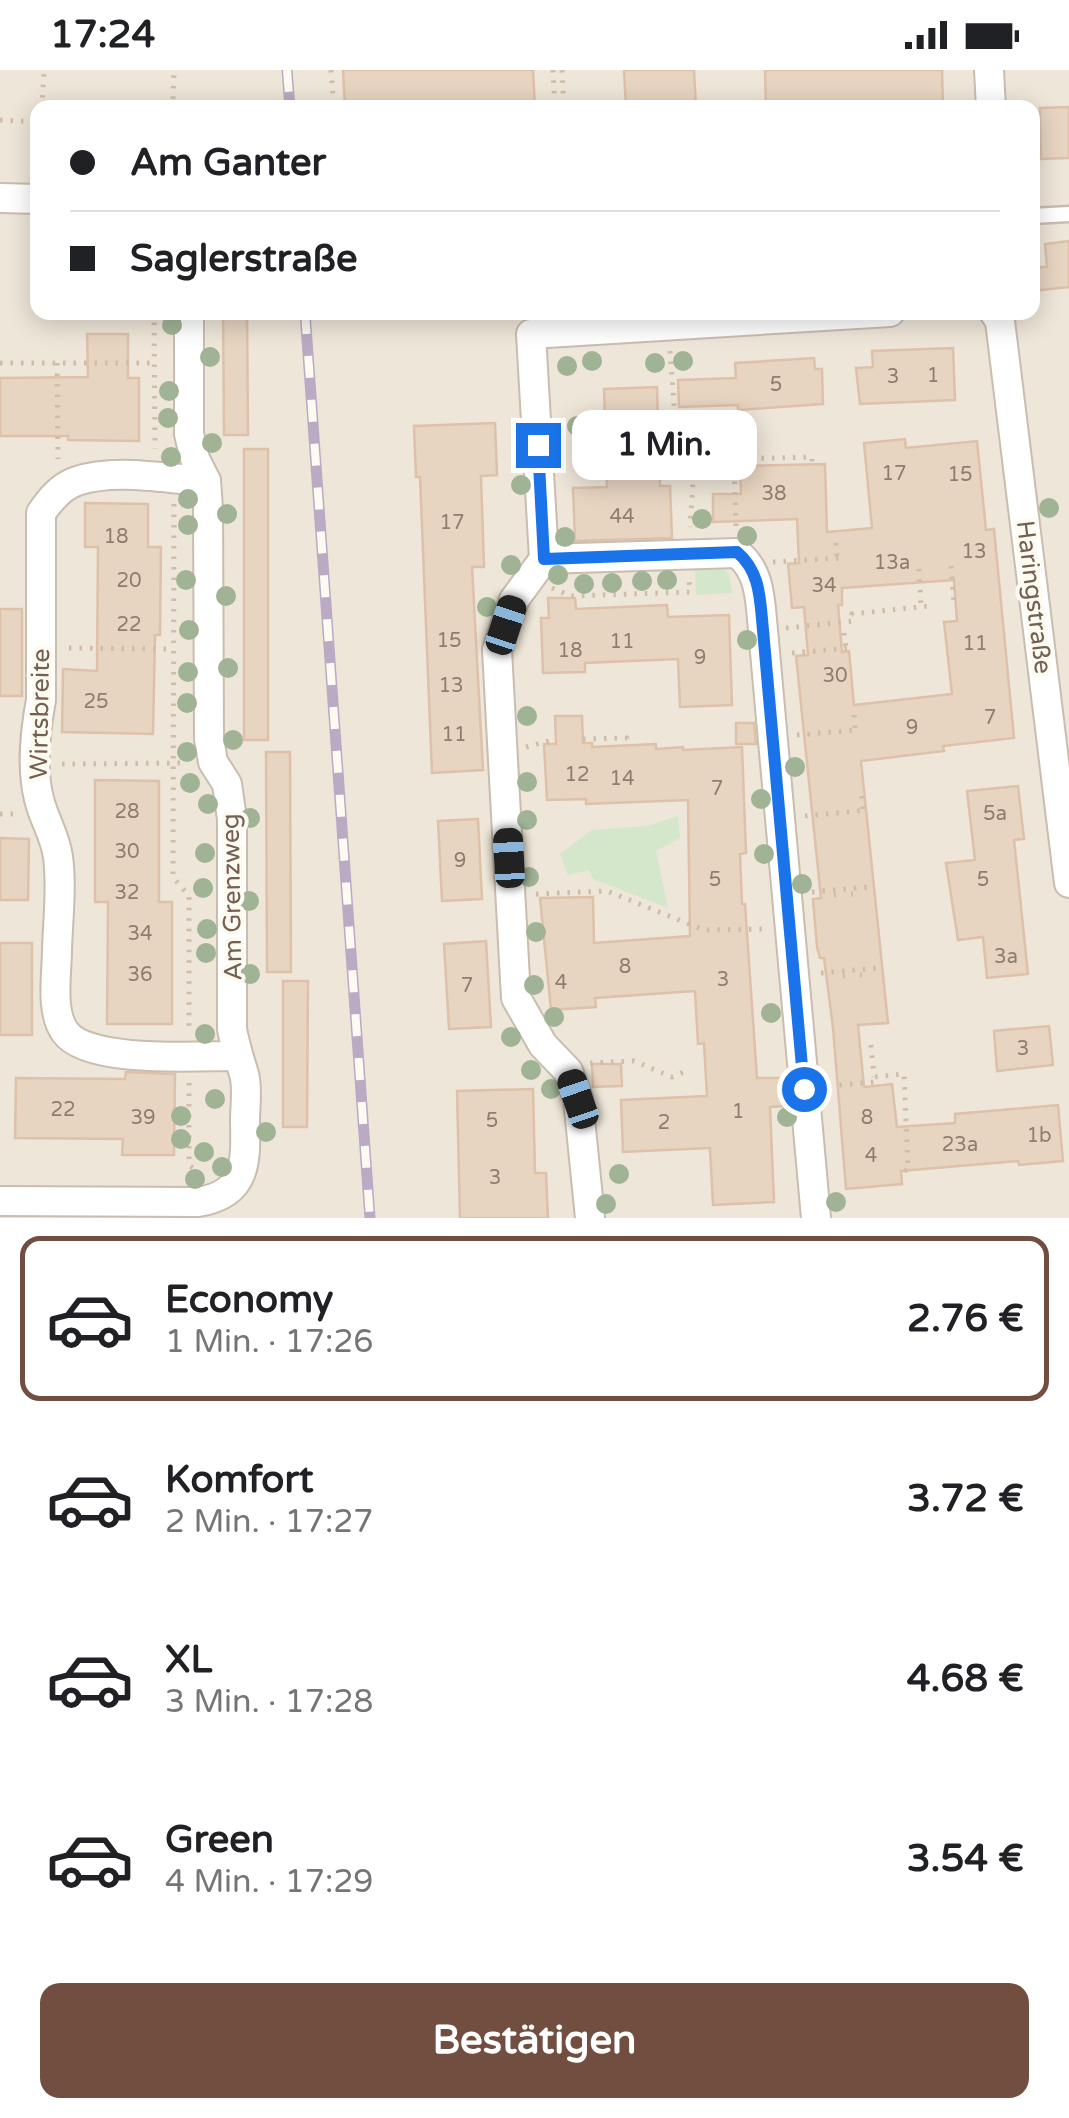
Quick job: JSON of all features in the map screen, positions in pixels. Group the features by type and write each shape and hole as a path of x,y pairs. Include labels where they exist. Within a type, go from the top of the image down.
{"street":[{"path":"989,70 991,100"},
{"path":"0,198 30,199"},
{"name":"Am Grenzweg","path":"0,1200 198,1202 217,1199 242,1174 246,1153 245,1077 236,1056 232,1029 232,819 227,784 213,762 209,739 206,481 194,459 189,434 189,320"},
{"path":"590,1218 578,1099 568,1071 543,1045 516,998 497,650 514,600 544,559 531,334 759,320"},
{"name":"Haringstraße","path":"999,320 1062,767 1069,883"},
{"path":"58,492 75,481 110,475 206,481"},
{"name":"Wirtsbreite","path":"58,492 41,513 41,648 34,775 59,860 56,1006 65,1032 86,1048 236,1056"},
{"path":"544,559 743,558 758,586 816,1218"}],"lane":[{"path":"1040,216 1069,214"}],"path":[{"path":"42,100 44,70"},
{"path":"173,100 174,70"},
{"path":"331,70 333,100"},
{"path":"553,70 555,100"},
{"path":"562,70 564,100"},
{"path":"0,120 30,122"},
{"path":"154,320 155,479 176,507 173,877 188,896 188,1164"},
{"path":"670,354 676,431 693,484 689,540"},
{"path":"0,363 155,363"},
{"path":"57,363 58,492"},
{"path":"812,464 812,457 793,461 734,459 743,558 827,560 838,558 836,543"},
{"path":"544,559 545,585 571,596 690,592"},
{"path":"950,566 954,603"},
{"path":"764,643 853,621 852,614 925,606 919,569"},
{"path":"764,643 809,653 836,651 847,648 844,633"},
{"path":"41,648 174,649"},
{"path":"773,738 857,730 854,715"},
{"path":"583,739 627,738 628,746"},
{"path":"536,746 556,740"},
{"path":"64,763 213,762"},
{"path":"780,818 865,810 862,796"},
{"path":"787,894 852,893 869,887"},
{"path":"512,896 606,891 704,930 790,928"},
{"path":"794,976 843,976 878,968"},
{"path":"804,1089 875,1082 872,1045"},
{"path":"568,1071 590,1063 634,1061 672,1076 686,1071"},
{"path":"874,1077 904,1074 906,1132 902,1151 908,1170 901,1171"},
{"path":"894,1094 905,1093"},
{"path":"896,1114 905,1112"},
{"path":"897,1133 906,1132"}],"shaded area":[{"path":"0,70 1069,70 1069,1218 0,1218"}],"green space":[{"path":"695,569 723,569 729,574 732,593 696,595"},
{"path":"678,816 680,838 656,851 668,908 593,879 589,870 568,875 560,854 592,830 647,826"}],"building":[{"path":"343,70 533,70 535,100 345,100"},
{"path":"624,70 694,70 696,100 626,100"},
{"path":"765,70 942,70 943,100 766,100"},
{"path":"1069,107 1069,158 1041,159 1040,108"},
{"path":"1069,241 1069,287 1040,290 1040,267 1047,267 1045,244"},
{"path":"223,320 247,320 248,435 224,435"},
{"path":"87,334 128,334 128,378 139,378 139,441 0,436 0,378 88,377"},
{"path":"953,348 955,400 860,404 856,368 873,367 872,351"},
{"path":"814,358 815,369 822,369 823,404 738,410 738,405 679,407 678,380 736,378 735,363"},
{"path":"657,387 660,486 670,486 672,538 575,541 573,488 607,487 604,389"},
{"path":"495,423 497,475 481,476 484,567 472,567 483,770 432,773 420,477 416,477 414,426"},
{"path":"905,439 906,448 977,441 986,530 994,529 1014,738 861,761 888,1023 858,1025 864,1087 892,1084 897,1127 955,1123 955,1114 1058,1105 1063,1161 901,1171 902,1184 846,1189 833,1028 824,958 820,958 817,947 813,899 821,898 796,656 808,655 804,607 792,608 788,564 799,563 797,519 713,522 713,494 741,494 740,466 825,464 827,532 872,528 864,443","holes":["954,580 957,621 944,622 952,694 854,705 849,651 842,652 838,605 842,605 842,588"]},
{"path":"244,449 268,449 268,740 244,740"},
{"path":"85,503 148,504 148,547 161,547 153,734 62,732 63,669 97,671 98,547 85,547"},
{"path":"548,598 575,598 576,609 667,605 668,617 729,615 732,705 680,707 678,659 585,663 585,672 543,673 541,618 549,618"},
{"path":"0,609 22,609 22,696 0,696"},
{"path":"555,716 582,716 583,743 592,743 592,747 742,747 746,853 740,854 742,904 757,1078 786,1078 788,1106 770,1107 774,1202 713,1205 710,1148 623,1152 621,1100 707,1096 704,1043 698,1044 695,991 595,998 596,1007 551,1010 540,898 593,897 594,943 690,936 688,800 586,804 586,799 547,800 544,744 556,744"},
{"path":"736,723 754,723 756,744 736,744"},
{"path":"266,752 290,752 291,972 267,972"},
{"path":"95,780 159,781 159,902 172,902 172,1024 107,1024 108,902 95,902"},
{"path":"1018,786 1024,839 1014,840 1028,974 987,978 983,937 958,940 946,863 975,860 967,791"},
{"path":"478,819 482,899 442,901 438,821"},
{"path":"0,838 29,839 28,900 0,900"},
{"path":"486,941 491,1027 449,1029 444,944"},
{"path":"0,943 32,943 32,1035 0,1035"},
{"path":"283,981 308,981 307,1127 283,1127"},
{"path":"1049,1026 1053,1065 997,1071 994,1031"},
{"path":"592,1064 621,1064 622,1086 593,1087"},
{"path":"126,1072 175,1074 174,1155 122,1155 123,1139 15,1138 16,1078 125,1079"},
{"path":"533,1089 535,1173 546,1173 548,1218 460,1218 457,1091"}],"railway":[{"path":"287,70 289,100"},
{"path":"306,320 370,1218"}],"route":[{"path":"538,445 544,559 737,552 750,563 758,586 763,630 804,1089"}]}
